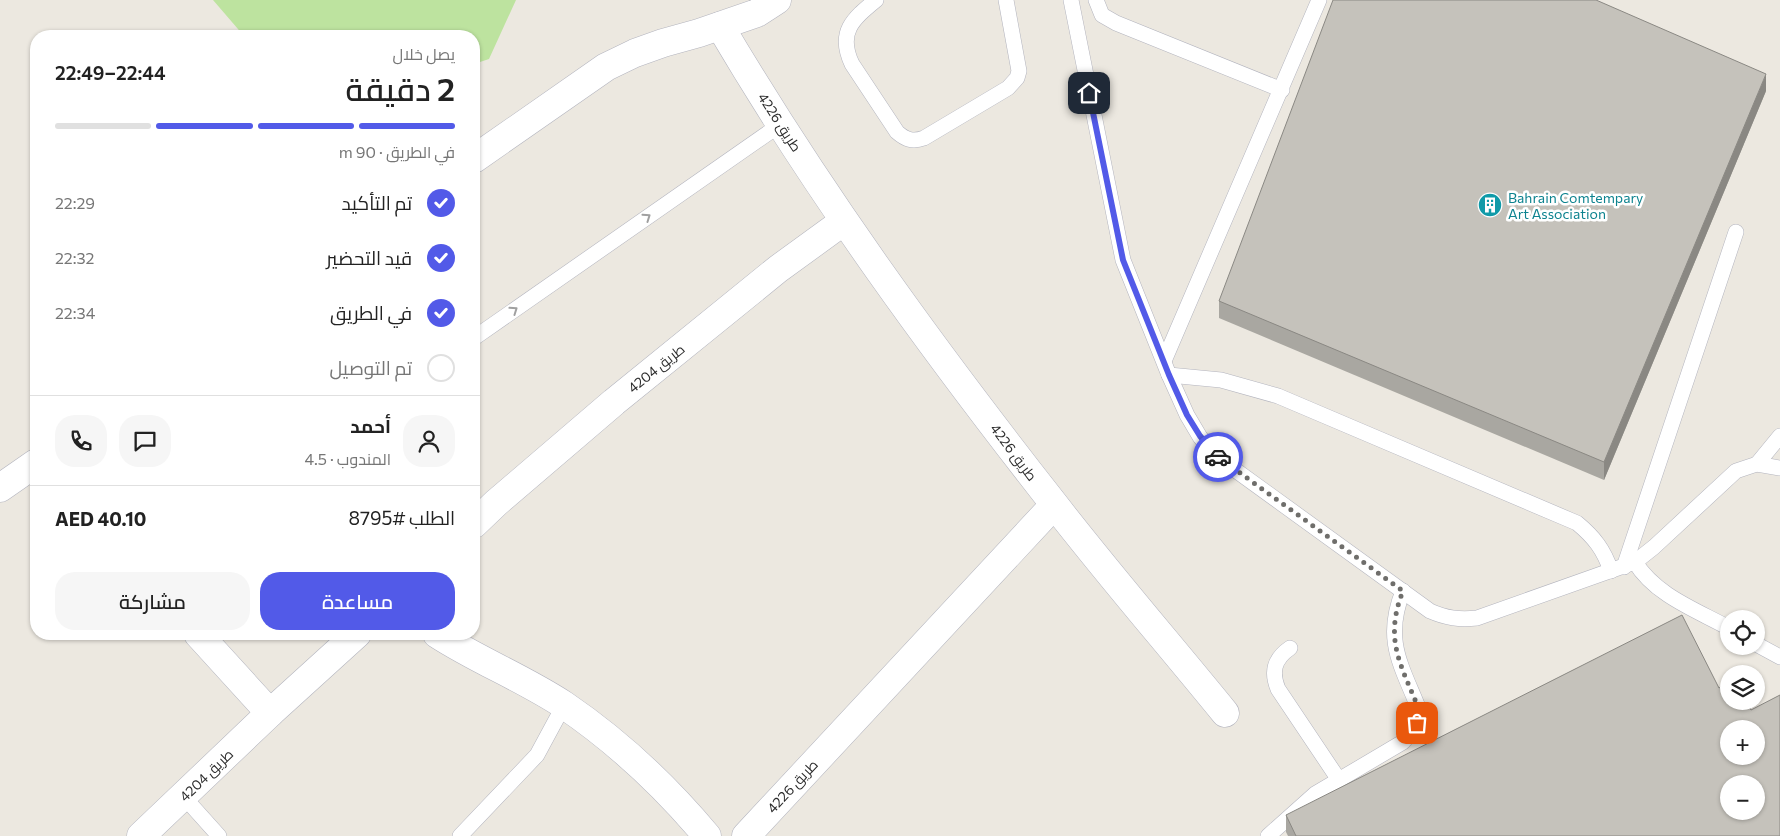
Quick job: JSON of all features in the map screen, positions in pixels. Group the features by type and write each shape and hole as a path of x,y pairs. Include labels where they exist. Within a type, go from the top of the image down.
{"street":[{"path":"480,155 606,67 634,53 757,13 777,0"},
{"name":"طريق 4226","path":"720,26 844,221 924,334 1054,505 746,836"},
{"name":"طريق 4204","path":"480,518 621,396 778,269 844,221"},
{"path":"0,488 30,467"},
{"path":"1054,505 1225,713"},
{"path":"203,640 270,713"},
{"name":"طريق 4204","path":"141,836 270,713 350,640"},
{"path":"446,640 464,652 510,673 564,705 617,745 679,803 707,836"}],"lane":[{"path":"876,0 852,22 847,31 847,53 852,64 897,132 908,140 916,141 1008,88 1017,78 1019,64 1006,0"},
{"path":"1071,0 1123,260 1187,415 1200,436 1216,456 1430,610 1453,619 1465,619 1488,614 1623,567 1654,547 1736,471 1757,464 1780,468"},
{"path":"1096,0 1102,15 1116,23 1282,90"},
{"path":"1166,368 1319,0"},
{"path":"480,334 781,124"},
{"path":"1623,567 1736,232"},
{"path":"1166,368 1221,380 1278,396 1577,523 1623,567 1720,623"},
{"path":"1757,464 1780,436"},
{"path":"1268,836 1315,794 1403,742 1412,733 1420,712 1394,645 1393,627 1396,608 1403,591"},
{"path":"1290,648 1276,661 1274,680 1278,690 1339,780"},
{"path":"1765,649 1780,657"},
{"path":"460,836 537,755 564,705"},
{"path":"184,797 220,836"}],"green space":[{"path":"213,0 516,0 489,59 480,62 480,30 239,30"}],"building":[{"name":"Bahrain Comtempary Art Association","path":"1333,0 1596,0 1766,74 1604,462 1219,301"},
{"path":"1682,615 1720,687 1720,710 1765,710 1765,703 1780,695 1780,836 1296,836 1286,815"}],"way so far":[{"path":"1218,457 1403,591 1396,608 1393,627 1394,645 1420,712 1417,723"}],"place":[{"name":"Bahrain Comtempary Art Association","path":"1490,205"}],"route":[{"path":"1089,93 1123,260 1175,391 1200,436 1218,457"}]}
